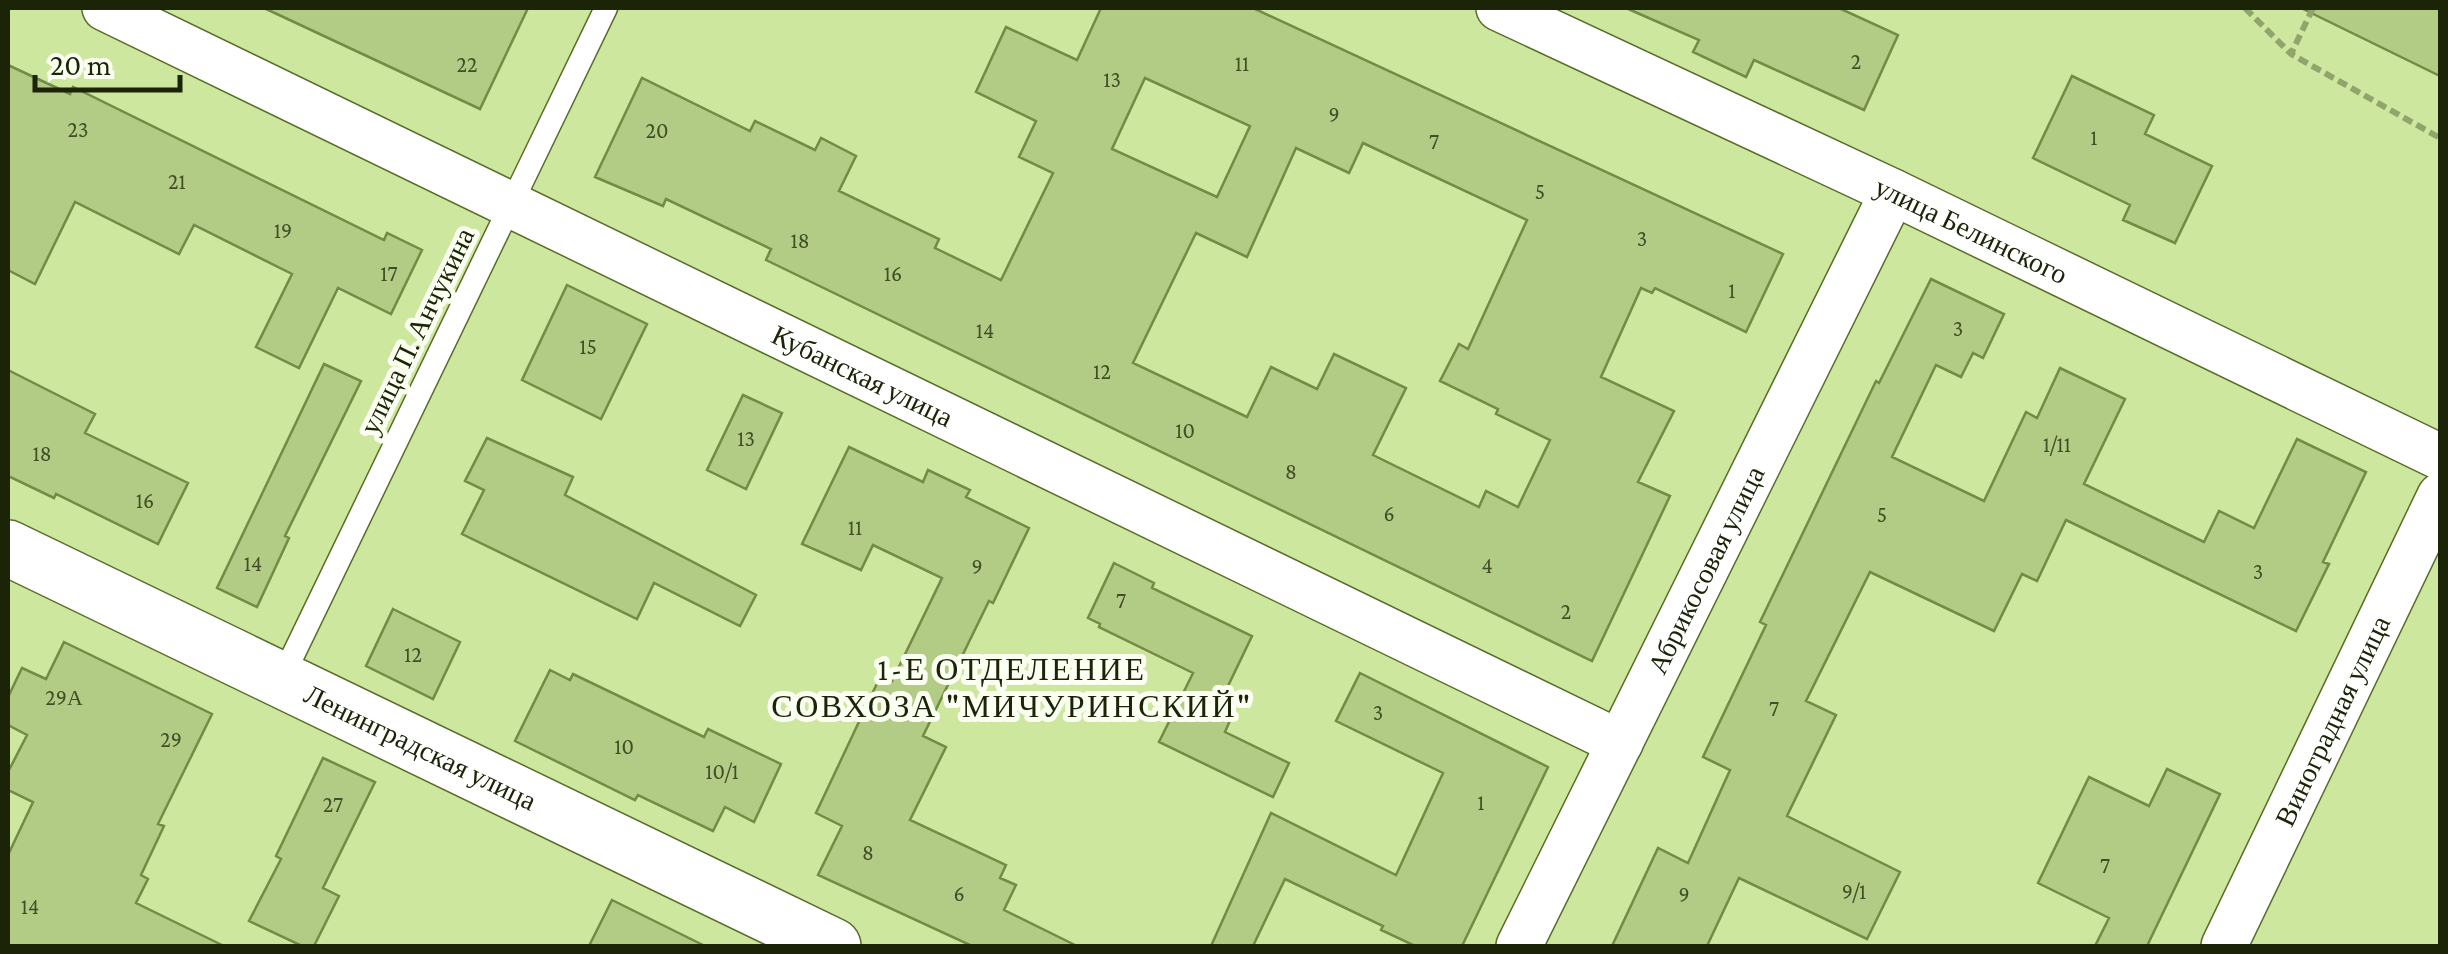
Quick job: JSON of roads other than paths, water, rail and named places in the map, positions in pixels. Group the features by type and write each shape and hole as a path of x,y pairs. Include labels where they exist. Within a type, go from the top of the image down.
{"street":[{"name":"Кубанская улица","path":"105,8 1620,743"},
{"name":"улица Белинского","path":"1499,8 1894,192 2440,457"},
{"name":"Абрикосовая улица","path":"1519,946 1894,192"},
{"name":"Виноградная улица","path":"2224,946 2440,496"},
{"name":"Ленинградская улица","path":"8,548 832,946"}],"lane":[{"name":"улица П. Анчукина","path":"282,680 606,8"}],"district":[{"name":"1-Е ОТДЕЛЕНИЕ СОВХОЗА \"МИЧУРИНСКИЙ\"","path":"1012,688"}]}
